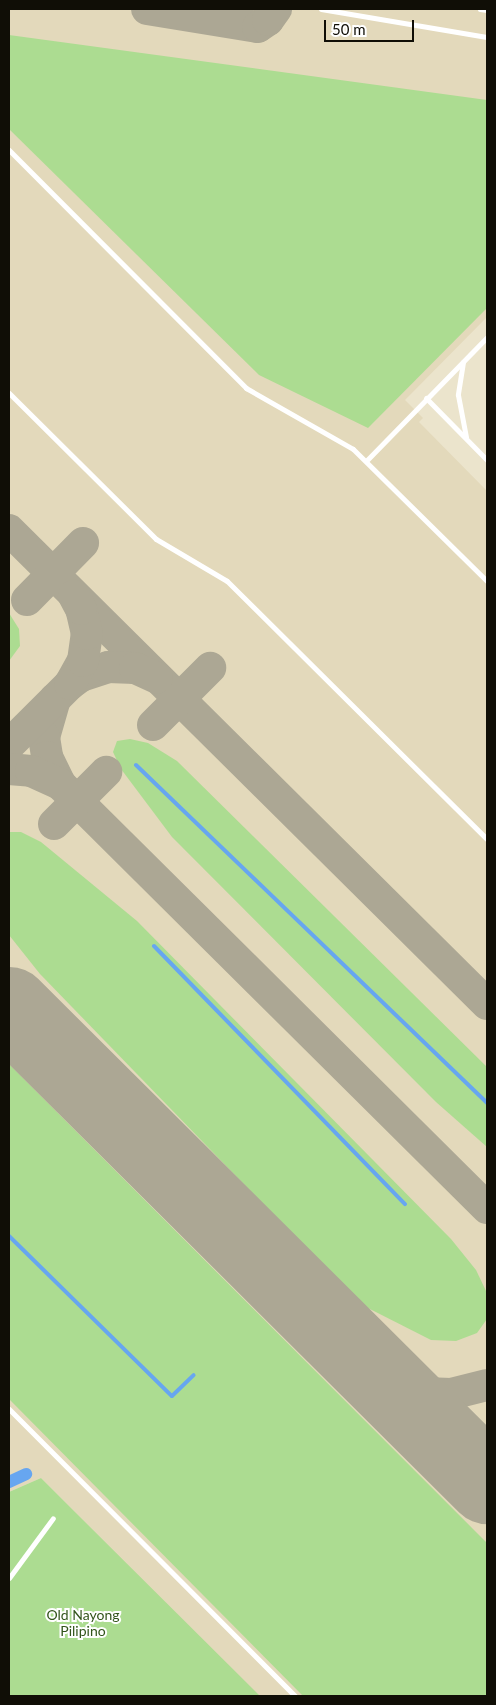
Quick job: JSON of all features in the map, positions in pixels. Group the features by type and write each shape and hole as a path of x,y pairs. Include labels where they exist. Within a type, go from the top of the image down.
{"lane":[{"path":"321,9 487,37"},
{"path":"480,9 487,10"},
{"path":"9,150 246,388 271,405 334,436 367,460 487,581"},
{"path":"367,460 487,337"},
{"path":"464,360 458,395 469,442"},
{"path":"9,393 156,539 227,581 487,839"},
{"path":"426,398 487,460"},
{"path":"9,1408 294,1696"},
{"path":"9,1578 53,1518"}],"shaded area":[{"path":"9,9 487,9 487,317 405,400 423,418 419,422 487,491 487,1696 258,1696 41,1478 9,1492"}],"green space":[{"path":"9,35 487,100 487,308 368,428 259,375 9,129"},
{"path":"9,613 19,629 20,646 9,661"},
{"path":"130,739 148,743 177,761 487,1067 487,1147 436,1102 172,837 121,769 113,752 117,741"},
{"path":"9,832 21,832 41,842 137,921 451,1239 476,1270 487,1293 487,1319 477,1333 456,1341 431,1340 360,1304 40,974 9,935"},
{"path":"9,1064 487,1543 487,1696 303,1696 9,1399"},
{"name":"Old Nayong Pilipino","path":"41,1478 260,1696 9,1696 9,1492"}],"waterway":[{"path":"136,765 487,1103"},
{"path":"154,946 405,1204"},
{"path":"9,1236 172,1396 194,1375"},
{"path":"9,1482 26,1474"}],"taxiway":[{"path":"147,9 258,27 268,20 276,9"},
{"path":"9,530 487,1004"},
{"path":"27,600 83,543"},
{"path":"9,745 70,684 83,661 87,634 81,609 74,596"},
{"path":"70,684 81,676 108,667 135,668 157,678"},
{"path":"153,725 210,668"},
{"path":"55,699 44,737 47,757 60,784 487,1208"},
{"path":"9,769 31,771 60,784"},
{"path":"54,824 106,772"},
{"path":"376,1372 399,1385 424,1393 451,1394 487,1385"}],"runway":[{"path":"9,1007 487,1483"}]}
